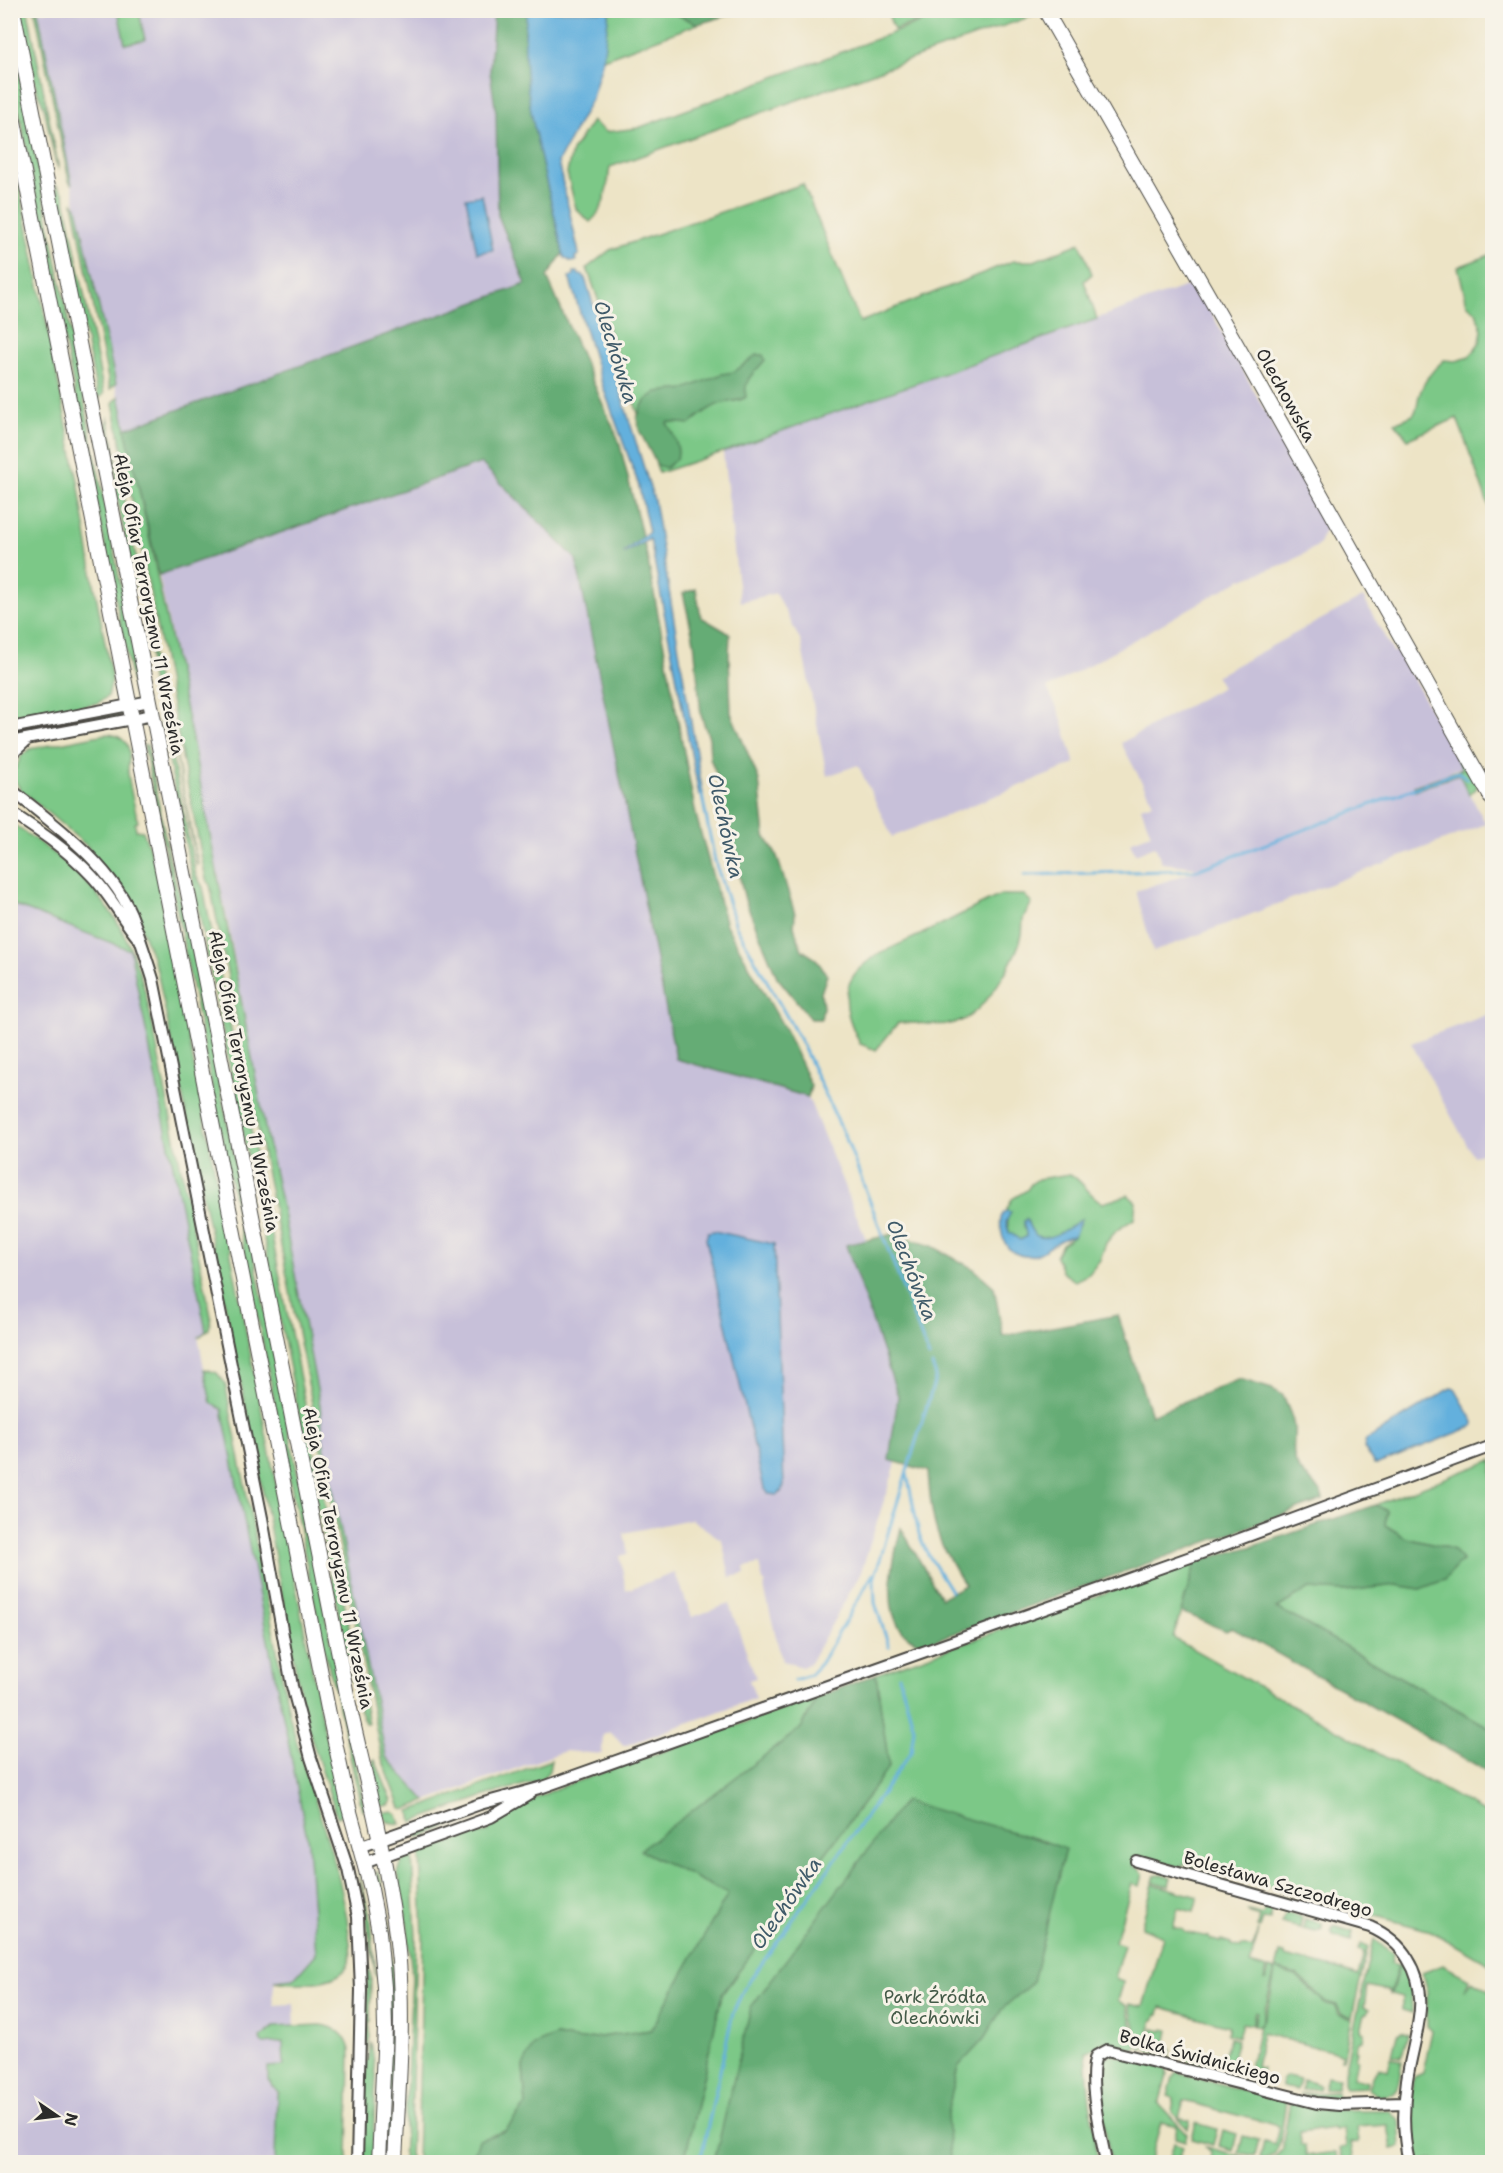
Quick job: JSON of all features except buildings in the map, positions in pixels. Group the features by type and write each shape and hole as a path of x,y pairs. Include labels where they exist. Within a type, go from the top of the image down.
{"street":[{"name":"Aleja Ofiar Terroryzmu 11 Września","path":"14,10 394,1924 400,1980 395,2163"},
{"name":"Olechowska","path":"1045,10 1235,341 1492,799"},
{"name":"Aleja Ofiar Terroryzmu 11 Września","path":"10,101 329,1714 375,1907 384,1987 385,2028 380,2163"},
{"path":"10,742 152,708"},
{"path":"10,728 132,712"},
{"path":"10,759 28,739"},
{"path":"12,788 92,858 134,921 138,939 153,979 260,1508 292,1686 311,1758 348,1869 357,1917 361,1990 357,2163"},
{"path":"10,812 46,836 86,870 106,892 138,939"},
{"path":"359,1847 480,1804 543,1787 1198,1554 1492,1446"},
{"path":"364,1863 491,1817 543,1787"},
{"name":"Bolesława Szczodrego","path":"1136,1861 1355,1922 1377,1930 1395,1942 1414,1968 1421,1995 1420,2018 1404,2103 1409,2163"},
{"name":"Bolka Świdnickiego","path":"1106,2163 1096,2110 1093,2068 1096,2056 1107,2050 1317,2103 1340,2105 1404,2103"}],"shaded area":[{"path":"38,11 494,11 490,72 496,113 498,215 526,284 125,429 72,185"},
{"path":"1195,283 1329,528 1323,532 1319,545 1290,562 1240,580 1047,688 1060,714 1075,764 892,837 858,765 827,776 801,642 776,593 740,602 723,452"},
{"path":"481,463 576,559 676,1058 808,1097 923,1379 861,1572 810,1663 802,1667 782,1661 764,1588 766,1583 763,1581 759,1564 744,1567 745,1574 730,1577 722,1540 691,1519 624,1533 628,1554 620,1556 626,1590 675,1573 692,1617 729,1604 756,1678 749,1680 756,1698 624,1746 610,1732 603,1735 602,1754 565,1751 426,1801 386,1757 323,1440 320,1405 267,1138 229,928 159,575"},
{"path":"1363,597 1393,652 1398,650 1462,768 1453,770 1415,790 1459,774 1486,824 1153,952 1136,891 1193,872 1195,867 1162,863 1155,846 1135,854 1130,842 1151,834 1141,807 1153,803 1121,743 1222,687 1216,676"},
{"path":"10,904 130,950 206,1331 198,1337 211,1403 222,1409 308,1842 316,1954 294,1979 275,1980 273,1993 274,2005 294,2004 295,2029 325,2162 11,2162"},
{"path":"1492,1013 1492,1149 1473,1156 1411,1043"}],"green space":[{"path":"1039,10 1040,13 610,167 603,204 595,217 590,222 576,209 567,173 572,151 592,121 606,132 638,128 951,11"},
{"path":"21,11 28,11 59,170 44,107 36,88"},
{"path":"35,11 38,11 72,185 69,181"},
{"path":"118,11 139,11 145,40 125,44"},
{"path":"494,11 527,11 526,69 530,101 563,253 547,277 619,441 647,556 696,815 726,925 787,1033 811,1086 808,1097 676,1059 576,559 481,463 159,575 125,429 526,284 498,215 496,113 490,72"},
{"path":"609,11 673,11 698,24 603,59"},
{"path":"673,11 743,11 698,24"},
{"path":"887,11 922,11 923,13 947,11 894,30"},
{"path":"10,27 139,677 136,695 11,70"},
{"path":"10,140 78,481 112,680 108,696 98,703 11,721"},
{"path":"55,184 64,194 104,394 98,399"},
{"path":"803,184 860,322 1013,261 1034,261 1080,243 1092,274 1084,281 1097,319 659,473 587,268 610,250"},
{"path":"73,202 77,207 116,384 110,389"},
{"path":"1492,254 1492,515 1457,418 1408,439 1395,423 1415,413 1419,396 1428,376 1444,360 1456,361 1469,357 1480,342 1482,330 1476,312 1467,304 1458,267"},
{"path":"756,355 763,355 765,360 748,380 746,397 715,406 690,424 667,423 675,440 678,454 666,468 657,465 639,430 637,418 646,400 657,392 685,389 722,374 734,372"},
{"path":"119,396 192,739 320,1405 323,1440 386,1757 426,1801 404,1810 401,1808 382,1759 113,403"},
{"path":"108,416 145,603 143,603 134,580 116,492 116,466 107,425"},
{"path":"696,589 701,617 730,634 731,713 759,780 765,836 777,856 795,914 794,927 802,950 816,959 827,975 821,993 823,1007 821,1019 811,1019 777,977 745,900 738,870 727,846 722,825 717,776 710,758 709,738 701,715 694,641 683,593"},
{"path":"150,644 167,729 162,732 150,673"},
{"path":"121,712 122,715 11,737 11,734"},
{"path":"105,734 119,737 128,746 128,771 138,822 135,823 136,830 143,831 154,861 321,1715 343,1814 337,1817 310,1734 300,1693 264,1498 157,970 138,920 87,846 20,789 14,779 13,768 16,768 21,756 30,749"},
{"path":"173,739 198,865 197,865"},
{"path":"165,741 169,741 196,876 203,887 368,1723 365,1723 356,1701"},
{"path":"144,745 147,745 170,861 187,922 365,1810 362,1810 322,1641"},
{"path":"1455,756 1463,759 1478,783 1476,789 1469,794 1459,774 1415,790 1414,786 1462,769"},
{"path":"10,822 68,865 94,890 116,920 135,959 148,1002 211,1316 209,1329 198,1338 206,1331 130,950 11,904"},
{"path":"1001,895 1024,895 1032,903 1025,913 1022,934 1014,957 998,984 978,1008 968,1017 951,1024 898,1023 876,1050 860,1044 851,1022 846,998 850,982 864,964 885,951"},
{"path":"1070,1174 1103,1203 1128,1195 1136,1202 1134,1219 1117,1230 1106,1243 1100,1260 1089,1274 1075,1281 1062,1272 1056,1256 1062,1244 1074,1236 1080,1220 1057,1235 1043,1238 1032,1232 1026,1219 1024,1228 1027,1232 1026,1237 1020,1240 1009,1232 1006,1211 1012,1199 1027,1190 1038,1179"},
{"path":"893,1234 932,1246 974,1269 994,1287 1003,1336 1118,1315 1151,1415 1240,1379 1283,1395 1294,1427 1294,1458 1299,1469 1318,1488 1323,1500 924,1644 909,1637 898,1626 891,1595 891,1577 901,1528 941,1598 965,1585 947,1556 937,1531 933,1518 928,1471 889,1460 898,1396 846,1245"},
{"path":"204,1369 217,1373 225,1383 290,1717 332,1852 345,1907 350,1947 347,1967 334,1977 314,1982 274,1981 294,1979 316,1954 308,1842 222,1409 211,1403"},
{"path":"1492,1460 1492,1729 1277,1608 1309,1589 1345,1591 1396,1585 1420,1589 1462,1561 1452,1549 1406,1538 1385,1525 1387,1511 1375,1505"},
{"path":"1375,1505 1387,1511 1385,1525 1406,1538 1452,1549 1462,1560 1444,1580 1420,1589 1396,1585 1345,1591 1309,1589 1277,1608 1492,1729 1492,1774 1232,1628 1226,1631 1181,1612 1196,1561 1254,1546"},
{"name":"Park Źródła Olechówki","path":"1196,1561 1173,1638 1492,1817 1492,1966 1431,1931 1184,1864 1183,1868 1137,1856 1134,1867 1139,1868 1143,1874 1140,1886 1132,1884 1115,1942 1124,1945 1115,1975 1117,1979 1124,1981 1118,2001 1127,2006 1137,2047 1134,2050 1105,2042 1086,2052 1098,2162 684,2162 722,1994 889,1767 876,1674"},
{"path":"876,1674 889,1767 722,1994 684,2162 471,2162 479,2140 505,2131 526,2105 523,2066 534,2045 556,2036 578,2040 651,2030 728,1894 640,1850 801,1728 818,1697"},
{"path":"818,1697 801,1728 641,1850 728,1894 651,2030 578,2040 556,2036 523,2066 526,2105 505,2131 479,2140 471,2162 417,2162 423,1939 420,1853 481,1831 482,1834 489,1831 488,1828 495,1825 494,1822 529,1801 558,1788"},
{"path":"373,1760 375,1760 392,1801 389,1805 378,1807"},
{"path":"551,1760 549,1771 541,1780 491,1794 412,1822 410,1811"},
{"path":"904,1801 1065,1849 1033,1982 1002,2009 984,2039 958,2067 947,2114 950,2158 948,2162 714,2162 751,2007"},
{"path":"393,1811 400,1824 388,1822 380,1813"},
{"path":"457,1820 457,1823 418,1838 417,1833"},
{"path":"412,1854 416,1938 410,2162 403,2162 412,1978 407,1922 398,1873 402,1861"},
{"path":"376,1872 379,1873 386,1909 393,1981 389,2162 385,2162 386,1939"},
{"path":"359,1873 371,1921 376,1977"},
{"path":"1155,1875 1171,1878 1169,1886 1153,1882"},
{"path":"1153,1884 1198,1897 1194,1912 1178,1908 1173,1927 1184,1930 1184,1932 1252,1949 1259,1930 1250,1964 1267,1969 1264,1980 1266,1980 1269,1969 1273,1970 1274,1974 1262,2022 1258,2027 1253,2026 1257,2012 1255,2011 1252,2025 1242,2023 1238,2037 1227,2034 1229,2026 1161,2007 1159,2014 1153,2020 1144,2049 1140,2048 1129,2004 1143,2007 1163,1936 1141,1927"},
{"path":"1265,1906 1272,1912 1270,1920 1263,1919 1260,1928 1258,1927 1260,1917 1248,1911 1263,1915"},
{"path":"1286,1913 1302,1917 1300,1928 1281,1923"},
{"path":"1305,1919 1322,1923 1322,1929 1316,1932 1303,1929"},
{"path":"1333,1926 1353,1932 1351,1941 1333,1936 1331,1930"},
{"path":"1374,1939 1393,1954 1391,1963 1398,1965 1390,1994 1389,1991 1367,1986 1364,2007 1369,2009 1365,2014 1361,2030 1364,2032 1363,2040 1358,2041 1355,2050 1357,2060 1353,2078 1367,2082 1366,2087 1346,2088 1344,2072"},
{"path":"1360,1944 1368,1946 1352,2017 1341,2014 1337,2005 1326,2002 1297,1975 1276,1969 1280,1953 1358,1976 1364,1952 1358,1950"},
{"path":"367,1959 371,1977 370,2022 368,2023 370,2036 366,2053"},
{"path":"1400,1962 1411,1986 1412,2013 1402,2010 1402,1997 1391,1994"},
{"path":"1443,1965 1469,1979 1465,1991 1472,1981 1492,1993 1492,2162 1434,2162 1434,2159 1416,2162 1411,2120 1414,2077 1423,2073 1432,2031 1427,2026 1427,1992 1422,1973"},
{"path":"1275,1970 1296,1976 1326,2004 1336,2006 1339,2015 1352,2019 1343,2059 1341,2059 1342,2054 1262,2033 1256,2067 1262,2068 1259,2080 1241,2075 1248,2076 1259,2027 1268,2008"},
{"path":"321,2025 339,2032 350,2049 348,2162 275,2162 277,2095 279,2093 268,2080 268,2067 284,2066 283,2042 264,2044 260,2038 274,2027"},
{"path":"1153,2029 1169,2030 1166,2045 1171,2049 1170,2056 1148,2050"},
{"path":"1401,2032 1408,2035 1401,2058 1392,2056 1397,2034"},
{"path":"1230,2038 1237,2040 1229,2068 1226,2071 1220,2068"},
{"path":"371,2042 376,2075 372,2162 363,2162 366,2062"},
{"path":"1187,2051 1220,2059 1218,2067 1186,2060"},
{"path":"1112,2054 1166,2069 1167,2076 1159,2104 1187,2134 1185,2141 1175,2138 1177,2126 1161,2122 1150,2162 1111,2162 1104,2125 1099,2068 1105,2057"},
{"path":"1391,2058 1402,2062 1398,2086 1391,2093 1378,2096 1368,2089 1373,2074 1378,2068 1388,2070"},
{"path":"1177,2072 1286,2102 1280,2142 1274,2155 1264,2159 1260,2158 1264,2141 1275,2144 1279,2126 1184,2101 1179,2118 1190,2121 1188,2129 1172,2112 1174,2098 1168,2096 1173,2077"},
{"path":"1287,2076 1300,2079 1297,2090 1282,2087 1282,2080"},
{"path":"1327,2076 1339,2078 1337,2088 1324,2089"},
{"path":"1303,2080 1320,2085 1319,2089 1302,2090"},
{"path":"1337,2092 1338,2100 1299,2094"},
{"path":"1290,2103 1326,2110 1389,2110 1399,2121 1401,2147 1392,2149 1388,2125 1357,2127 1359,2142 1351,2143 1354,2162 1343,2162 1340,2148 1346,2147 1344,2129 1334,2130 1333,2128 1300,2132 1301,2145 1305,2146 1306,2156 1336,2152 1339,2162 1263,2162 1275,2158 1282,2149"},
{"path":"1196,2123 1217,2129 1213,2145 1192,2139"},
{"path":"1223,2130 1237,2134 1233,2150 1219,2146"},
{"path":"1243,2136 1259,2140 1255,2156 1239,2152"},
{"path":"1174,2143 1183,2146 1179,2160 1170,2157"},
{"path":"1206,2147 1263,2162 1210,2162 1211,2152"}],"water":[{"path":"527,11 609,11 603,59 592,98 558,162 579,255 575,257 576,261 571,262 564,257 535,134 526,72"},
{"path":"482,195 493,250 477,253 466,198"},
{"path":"574,272 578,272 585,278 654,500 703,794 699,795 650,539 624,552 649,532 638,483 603,387 569,277 574,276"},
{"path":"1006,1211 1011,1212 1006,1222 1009,1232 1020,1240 1026,1237 1024,1221 1027,1219 1036,1235 1050,1237 1081,1219 1074,1236 1059,1241 1038,1254 1022,1256 1010,1250 1003,1239 1001,1221"},
{"path":"714,1231 774,1244 784,1485 782,1491 777,1495 769,1494 764,1488 706,1239 708,1232"},
{"path":"1451,1388 1455,1389 1474,1422 1474,1426 1374,1464 1364,1448 1366,1440"}],"waterway":[{"path":"1024,875 1197,870 1458,772 1468,779"},
{"name":"Olechówka","path":"701,791 715,861 736,926 800,1040 847,1141 929,1357"},
{"name":"Olechówka","path":"889,1647 875,1603 874,1579 936,1376 932,1365"},
{"path":"907,1474 919,1534 926,1551 951,1591"},
{"path":"794,1680 810,1675 821,1663 873,1574"},
{"name":"Olechówka","path":"700,2162 733,2012 744,1989 911,1752 914,1728 899,1676"}]}
